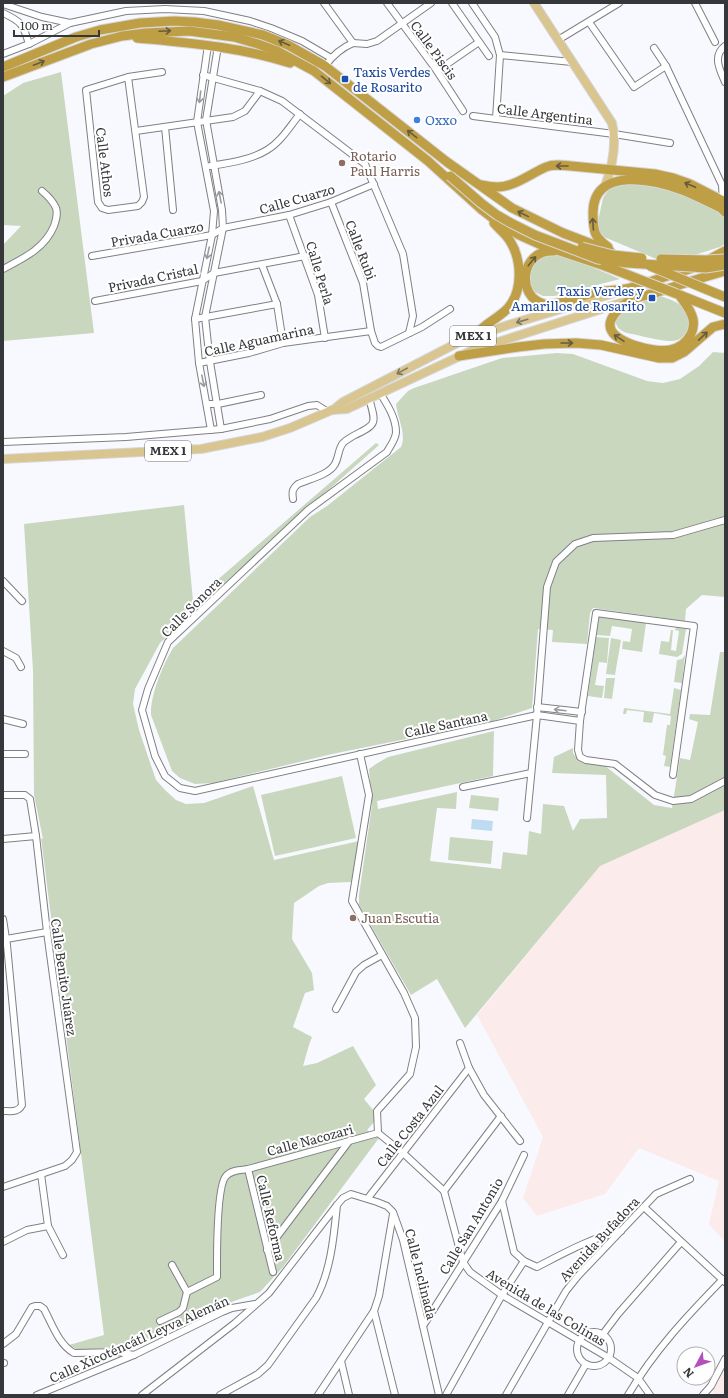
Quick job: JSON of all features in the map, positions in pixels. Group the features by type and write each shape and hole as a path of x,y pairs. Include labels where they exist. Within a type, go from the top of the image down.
{"highway":[{"path":"3,67 76,37 100,30 140,23 174,21 218,25 263,35 328,62 433,151 476,184 512,208 563,233 725,297"},
{"path":"3,77 91,44 122,36 182,31 234,37 277,51 314,71 428,160 482,210 510,241 517,256 519,271 519,280 515,295 507,308 479,330 475,336"},
{"path":"122,36 218,46 272,57 314,71"},
{"path":"433,151 452,175 481,203 497,215 534,234 598,259 627,263 698,268 725,265"},
{"path":"428,160 507,214 569,242 592,250 636,258 691,260 725,258"},
{"path":"476,184 490,187 504,186 547,167 571,166 654,174 673,178 690,184 724,206"},
{"path":"629,258 604,244 594,233 594,200 605,186 621,180 637,180 666,185 724,206"},
{"path":"482,210 519,235 539,244 605,266 725,313"},
{"path":"568,254 545,251 529,263 525,282 530,294 539,302 550,304 593,292 626,289"},
{"path":"692,268 725,251"},
{"name":"MEX 1","path":"626,289 725,258"},
{"name":"MEX 1","path":"630,301 725,271"},
{"path":"704,277 725,278"},
{"path":"630,301 610,320 611,330 614,334 623,342 630,344 654,349 670,350 682,345 693,331 694,324 691,313 678,295"},
{"path":"459,356 531,345 576,343 601,345 659,358 672,358 684,352 713,327 725,324"}],"main road":[{"path":"534,3 612,123 614,134 611,170 605,186"},
{"path":"611,170 621,180"},
{"name":"MEX 1","path":"3,459 201,448 262,437 290,428 330,411 343,402 446,348 475,336 626,289"},
{"name":"MEX 1","path":"330,411 347,409 459,356 502,340 630,301"}],"street":[{"path":"324,3 353,43"},
{"name":"Calle Piscis","path":"387,3 437,71 463,111"},
{"path":"3,54 29,44 70,23 126,10 165,6 204,11 250,21 271,28 302,41 328,62 343,47 353,43 367,44 377,41 431,3"},
{"path":"452,3 489,56"},
{"path":"472,3 495,37 500,54 496,119"},
{"path":"558,40 619,3"},
{"path":"695,3 715,42"},
{"path":"3,4 42,17 70,23"},
{"path":"3,13 22,24 29,44"},
{"path":"589,22 634,87 666,66"},
{"path":"437,71 479,42"},
{"path":"208,45 198,122 214,211 212,236 195,319 200,363 208,404 211,430"},
{"path":"218,46 206,120 222,210 223,228 205,317 210,362 222,429"},
{"path":"725,46 721,49 718,55 717,63 725,82"},
{"path":"654,48 666,66 723,184 724,206"},
{"path":"500,54 572,62"},
{"name":"Calle Athos","path":"128,77 144,197 138,206 108,210 102,208 98,202 86,90 128,77 162,72"},
{"path":"203,75 260,91 282,101 365,164 403,254 413,316 409,333"},
{"path":"136,132 233,117 245,111 260,91"},
{"path":"205,167 253,157 267,150 280,139 300,114"},
{"name":"Calle Argentina","path":"473,116 614,134 670,143"},
{"path":"165,127 173,210"},
{"name":"Calle Cuarzo","path":"223,228 289,215 331,202 374,184"},
{"path":"3,269 30,254 39,247 51,233 57,219 57,209 51,199 42,191"},
{"name":"Calle Rubi","path":"331,202 363,283 371,331"},
{"name":"Calle Perla","path":"289,215 318,294 326,338"},
{"name":"Privada Cuarzo","path":"92,256 212,236 223,228"},
{"path":"214,273 304,256"},
{"path":"262,265 277,304 283,343"},
{"name":"Privada Cristal","path":"95,301 202,281 214,273"},
{"path":"195,319 277,304"},
{"path":"371,331 375,343 381,347 422,327 450,309"},
{"name":"Calle Aguamarina","path":"200,363 210,362 283,343 371,331"},
{"name":"Calle Sonora","path":"360,754 195,791 180,788 165,776 155,756 142,710 148,689 168,642 308,510 386,452 392,443 396,432 392,416 380,393"},
{"path":"208,404 218,404 261,395"},
{"path":"293,499 292,491 298,484 330,471 336,462 343,444 347,440 373,425 375,418 369,398"},
{"path":"3,442 126,437 222,429 270,419 317,405 330,411"},
{"path":"527,818 538,707 547,587 556,562 575,544 593,538 674,534 725,520"},
{"path":"3,580 22,600"},
{"path":"673,775 694,626 596,613 580,721 578,750 580,757 586,760 615,764 655,795 673,800 691,799 725,781"},
{"path":"3,651 16,658 21,667"},
{"path":"538,707 582,712"},
{"path":"537,715 580,721"},
{"name":"Calle Santana","path":"360,754 537,715"},
{"path":"3,719 23,724"},
{"path":"3,754 25,754"},
{"path":"360,754 369,795 352,901 404,993 415,1018 416,1048 410,1074 377,1111 378,1133 444,1191 501,1116"},
{"path":"463,787 531,773"},
{"name":"Calle Benito Juárez","path":"3,795 28,796 30,799 77,1152 72,1160 65,1166 40,1174"},
{"path":"3,839 36,836"},
{"path":"3,919 22,1105 20,1109 15,1111 3,1111"},
{"path":"5,943 47,932"},
{"path":"336,1009 356,972 364,965 382,955"},
{"path":"460,1043 469,1068 484,1095 520,1140"},
{"name":"Calle Costa Azul","path":"368,1198 469,1068"},
{"name":"Calle Nacozari","path":"187,1292 217,1277 218,1226 222,1184 225,1177 231,1172 248,1169 378,1133"},
{"path":"267,1250 350,1140"},
{"name":"Calle San Antonio","path":"422,1326 502,1201 524,1156"},
{"name":"Calle Reforma","path":"248,1169 273,1272"},
{"path":"3,1186 40,1174 48,1226 63,1255"},
{"name":"Avenida Bufadora","path":"506,1395 566,1291 578,1276 656,1194 690,1179"},
{"name":"Avenida de las Colinas","path":"444,1191 463,1262 470,1272 502,1295 609,1358 638,1378 650,1395"},
{"path":"142,1395 191,1358 269,1293 337,1204 343,1198 351,1194 368,1198 387,1206 393,1212 379,1296 374,1311 318,1395"},
{"path":"502,1201 514,1252 524,1261 537,1267 583,1244 607,1234 621,1231"},
{"path":"220,1395 258,1374 268,1365 323,1287 334,1239 337,1204"},
{"path":"628,1395 638,1378 676,1327 724,1281 644,1207"},
{"name":"Calle Inclinada","path":"393,1212 403,1240 439,1395"},
{"path":"3,1242 27,1230 48,1226"},
{"path":"603,1334 618,1314 682,1242"},
{"path":"446,1395 502,1295 524,1261"},
{"path":"160,1321 179,1312 182,1308 187,1292 172,1265"},
{"name":"Calle Xicoténcátl Leyva Alemán","path":"37,1395 134,1355 222,1312 232,1308 257,1304"},
{"path":"3,1344 16,1334 32,1308 35,1306 40,1306 44,1310 61,1341 70,1351 74,1353 118,1352 134,1355"},
{"path":"374,1311 395,1395"},
{"path":"590,1332 603,1334 608,1339 610,1345 611,1351 609,1358 599,1366 592,1366 582,1362 577,1354 577,1344 579,1340 590,1332"},
{"path":"716,1376 725,1359"},
{"path":"341,1361 349,1395"},
{"path":"568,1395 586,1364"},
{"path":"703,1395 711,1386"},
{"path":"711,1386 712,1395"}],"shaded area":[{"path":"725,810 725,1242 709,1224 719,1181 639,1148 605,1194 537,1216 523,1198 543,1137 477,1015 600,866"},
{"path":"725,1362 725,1395 713,1395 712,1386 716,1386 716,1376"}],"green space":[{"path":"61,72 94,333 3,341 3,245 21,226 3,225 3,96 23,83"},
{"path":"628,182 670,188 720,211 725,217 725,244 720,247 669,263 604,237 599,230 598,221 603,198 609,189"},
{"path":"551,254 566,256 620,279 555,296 543,296 535,292 530,285 531,263 537,258"},
{"path":"660,296 679,304 687,313 688,329 682,337 678,340 668,341 627,333 619,329 616,319 619,312 626,307"},
{"path":"713,352 725,353 725,597 702,595 686,609 685,621 593,608 590,613 587,644 552,642 553,630 538,629 532,708 490,722 332,754 213,783 195,784 180,778 172,771 151,715 151,707 158,680 173,648 310,517 327,506 401,447 403,437 396,404 408,391 502,358 557,353 573,354 647,381 663,383 680,379 699,366"},
{"path":"376,443 379,445 198,606 160,643 135,689 133,704 139,730 156,780 176,800 186,804 204,803 253,786 274,860 359,841 351,882 328,883 319,886 294,903 292,939 312,973 314,990 305,993 293,1027 312,1037 303,1066 317,1063 353,1046 376,1085 364,1099 374,1111 374,1122 367,1130 379,1138 283,1267 260,1292 234,1301 134,1346 78,1350 69,1345 104,1335 41,838 43,839 34,795 33,671 24,524 184,505 193,601"},
{"path":"599,617 646,623 642,652 622,649 623,641 630,642 632,629 612,626 610,636 596,635"},
{"path":"676,627 686,629 682,654 677,657 659,654 661,641 669,642 671,630 673,630 671,650 676,651 679,631 675,630"},
{"path":"596,637 609,638 607,663 599,662 595,685 604,686 602,698 588,696"},
{"path":"611,638 621,640 615,675 606,674"},
{"path":"720,652 725,652 725,810 600,866 465,1028 437,979 411,995 359,905 359,895 372,805 369,769 388,757 494,731 493,776 377,801 378,809 457,792 456,809 437,808 430,861 501,869 503,852 527,855 529,831 541,834 543,804 564,806 573,831 580,819 607,818 606,775 552,773 554,757 573,748 573,753 579,761 604,765 654,805 672,808 680,758 690,760 698,722 689,719 690,714 710,715"},
{"path":"685,655 682,683 674,682 677,660 682,659"},
{"path":"606,678 615,678 612,699 604,698"},
{"path":"674,688 681,690 670,767 664,766 666,756 663,755 667,725 670,725 671,716 654,713 652,723 643,722 644,712 627,710 626,714 623,714 624,708 670,714"},
{"path":"342,776 356,838 275,856 261,795"},
{"path":"471,795 499,798 498,811 469,808"},
{"path":"450,837 493,841 491,864 448,860"}],"water":[{"path":"472,819 493,821 492,831 471,829"}],"place":[{"name":"Taxis Verdes de Rosarito","path":"345,79"},
{"name":"Oxxo","path":"417,120"},
{"name":"Rotario Paul Harris","path":"342,163"},
{"name":"Taxis Verdes y Amarillos de Rosarito","path":"652,298"},
{"name":"Juan Escutia","path":"353,918"}]}
